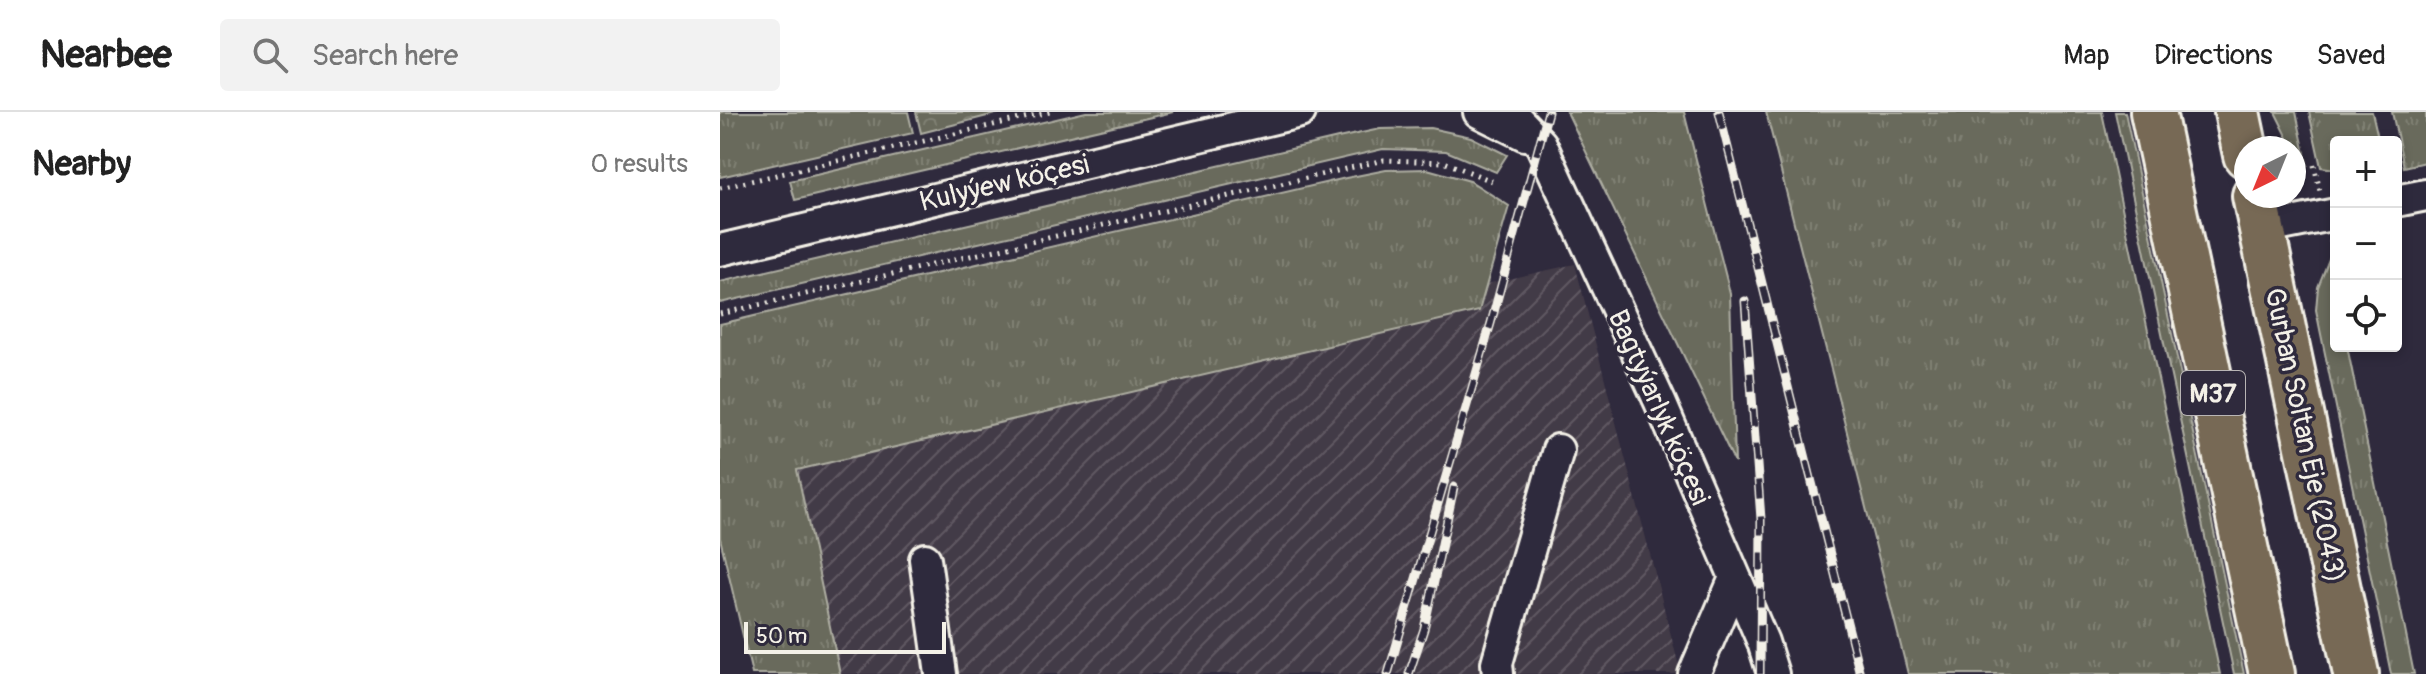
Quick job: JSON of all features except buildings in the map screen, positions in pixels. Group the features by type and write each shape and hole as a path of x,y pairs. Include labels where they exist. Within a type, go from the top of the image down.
{"highway":[{"name":"M37","path":"2153,112 2272,674"},
{"path":"2237,112 2242,136"},
{"name":"Gurban Soltan Eje (2043)","path":"2258,213 2356,674"}],"street":[{"path":"1479,112 1541,144"},
{"name":"Bagtyýarlyk köçesi","path":"1510,112 1541,144 1660,402 1773,674"},
{"name":"Kulyýew köçesi","path":"720,250 1294,113"},
{"path":"2402,200 2426,195"},
{"path":"2258,213 2330,214"},
{"path":"1498,674 1497,663 1558,450"},
{"path":"925,559 941,674"},
{"path":"1694,674 1735,578"}],"path":[{"path":"720,188 1050,112"},
{"path":"720,314 1384,160 1444,162 1492,181"}],"shaded area":[{"path":"1575,264 1681,674 838,674 783,441"}],"green space":[{"path":"720,112 908,112 913,133 720,177"},
{"path":"916,112 1003,112 921,133"},
{"path":"1086,112 1173,112 795,200 790,181"},
{"path":"1567,112 1684,112 1730,293 1735,463"},
{"path":"1766,112 2102,112 2220,674 1908,674"},
{"path":"2115,112 2125,112 2244,674 2234,674"},
{"path":"2275,112 2296,112 2301,136 2287,136"},
{"path":"2309,112 2372,112 2378,136 2330,136 2330,168 2321,167"},
{"path":"2392,112 2426,112 2426,162 2404,167 2402,136 2397,136"},
{"path":"1430,128 1471,137 1507,155 1496,172 1446,151 1383,149 720,303 720,282 1338,138 1380,129"},
{"path":"1427,169 1470,181 1509,206 1479,311 797,470 840,674 752,674 720,538 720,324 1346,178 1386,170"},
{"path":"2329,259 2330,352 2348,352 2414,674 2391,674 2316,310 2318,287"}],"railway":[{"path":"1388,674 1491,323 1548,112"},
{"path":"1719,112 1860,674"},
{"path":"1745,301 1761,519 1760,674"},
{"path":"1409,674 1424,629 1454,487"}]}
